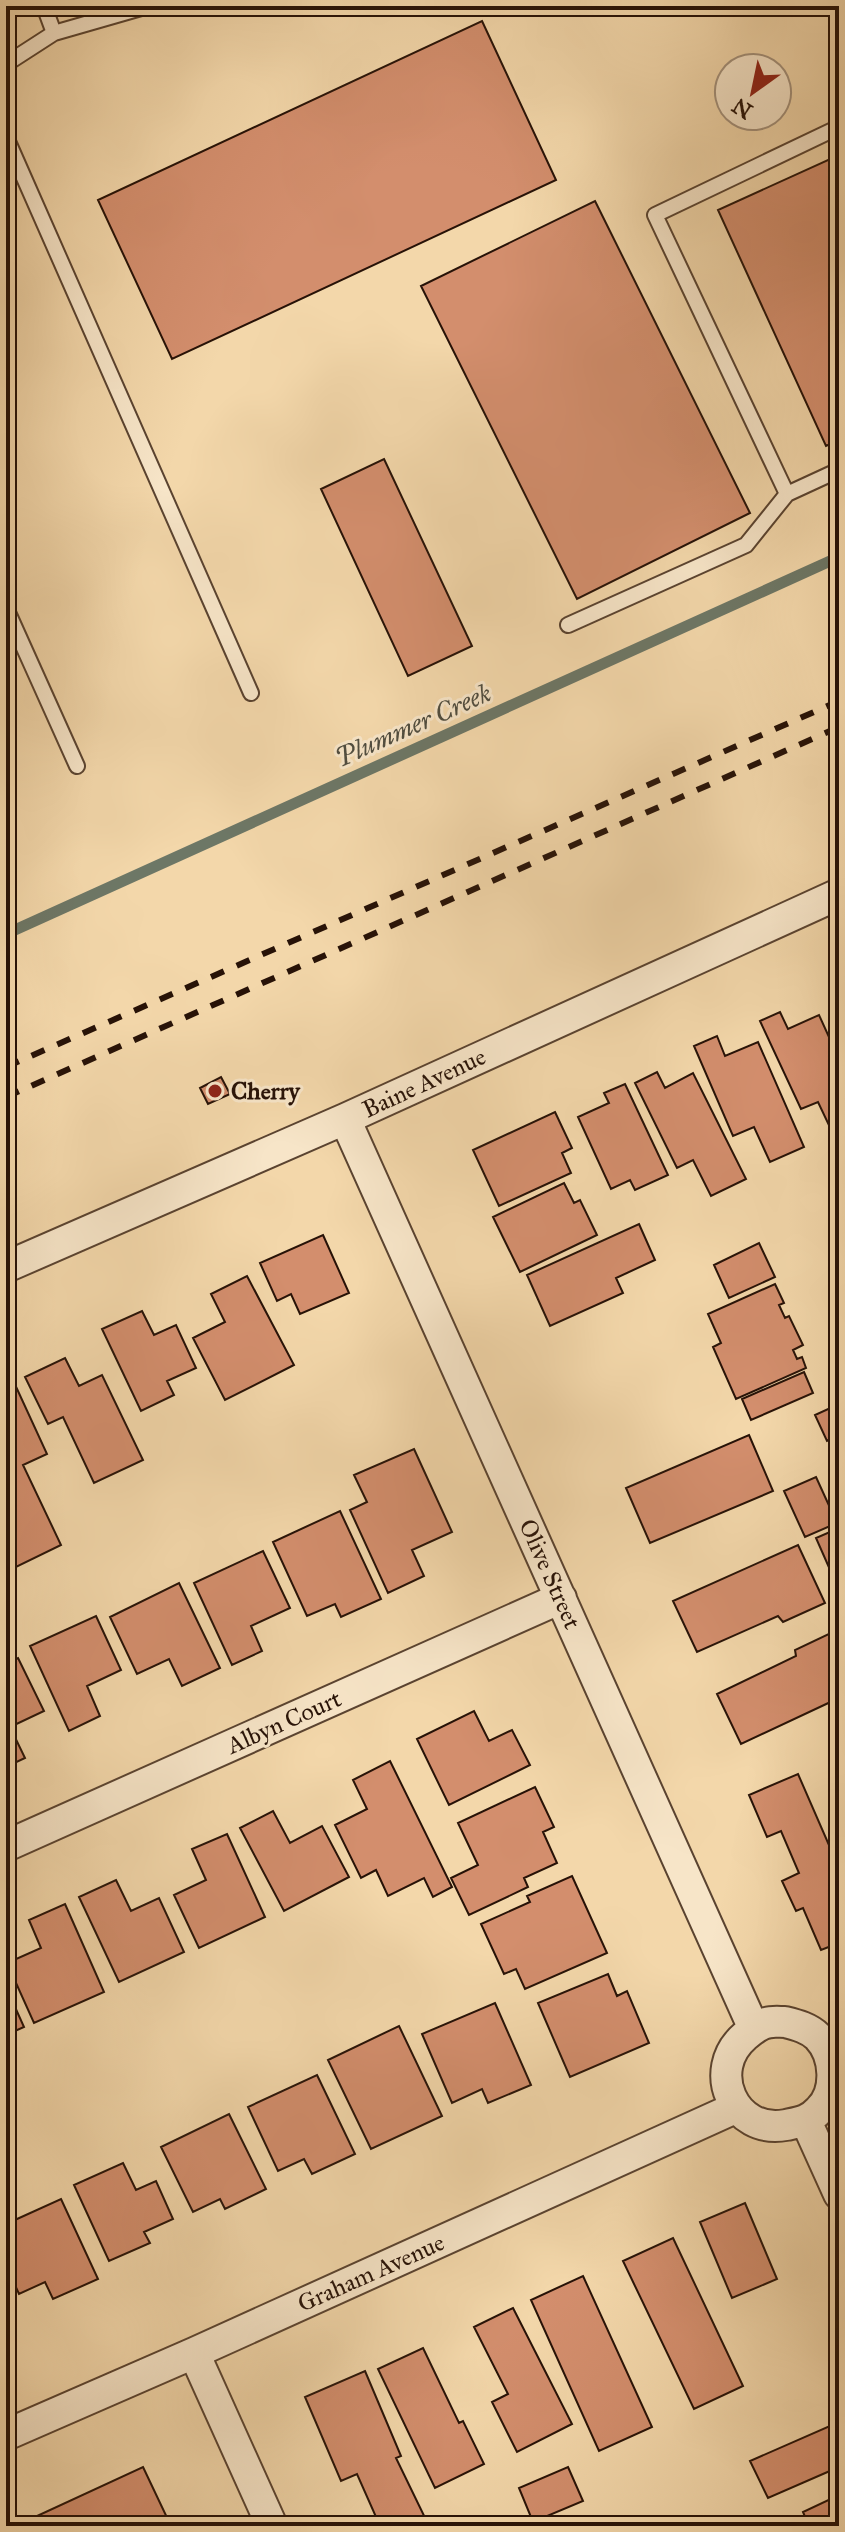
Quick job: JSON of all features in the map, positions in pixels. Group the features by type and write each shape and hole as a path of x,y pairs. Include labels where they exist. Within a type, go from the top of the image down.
{"street":[{"name":"Baine Avenue","path":"6,1267 345,1119 839,894"},
{"name":"Olive Street","path":"345,1119 754,2029"},
{"name":"Albyn Court","path":"6,1846 561,1598"},
{"path":"785,2022 803,2027 818,2037 828,2053 833,2073 831,2091 822,2107 806,2121 772,2128 754,2122 735,2108 726,2080 727,2061 735,2045 754,2029 766,2023 785,2022"},
{"name":"Graham Avenue","path":"6,2435 735,2108"},
{"path":"806,2121 839,2194"},
{"path":"194,2353 272,2526"}],"lane":[{"path":"44,6 54,33"},
{"path":"6,64 54,33 148,6"},
{"path":"817,6 839,10"},
{"path":"787,494 655,215 839,127"},
{"path":"6,137 251,693"},
{"path":"568,625 746,545 787,494 839,470"},
{"path":"6,608 77,766"}],"building":[{"path":"482,21 556,180 172,359 98,200"},
{"path":"839,155 839,440 826,446 718,210"},
{"path":"595,201 750,513 577,599 421,286"},
{"path":"384,459 472,646 408,676 321,489"},
{"path":"780,1012 788,1029 819,1015 839,1059 839,1136 835,1138 818,1102 801,1109 760,1021"},
{"path":"717,1036 725,1056 758,1042 804,1147 770,1162 754,1127 733,1136 694,1046"},
{"path":"657,1072 665,1088 693,1073 746,1179 711,1196 693,1160 677,1168 635,1083"},
{"name":"Cherry","path":"221,1077 230,1094 208,1104 200,1088"},
{"path":"625,1084 668,1175 635,1190 630,1180 611,1189 578,1117 609,1103 604,1093"},
{"path":"555,1112 572,1148 562,1153 571,1173 499,1206 473,1150"},
{"path":"564,1183 574,1203 580,1200 597,1235 520,1272 493,1217"},
{"path":"639,1224 655,1260 616,1278 623,1293 550,1326 527,1275"},
{"path":"323,1235 349,1293 300,1314 291,1294 277,1301 260,1263"},
{"path":"759,1243 775,1277 729,1298 714,1265"},
{"path":"247,1276 294,1365 225,1400 193,1338 225,1322 211,1294"},
{"path":"775,1284 784,1303 779,1305 785,1318 789,1316 803,1345 793,1350 797,1359 802,1357 806,1368 736,1399 713,1347 721,1343 708,1314"},
{"path":"142,1311 154,1335 176,1325 196,1368 167,1381 174,1395 141,1411 102,1329"},
{"path":"65,1358 79,1386 102,1375 143,1460 94,1483 63,1417 48,1424 25,1377"},
{"path":"804,1372 813,1393 751,1420 742,1399"},
{"path":"12,1378 47,1454 23,1465 61,1545 16,1567 6,1547 6,1381"},
{"path":"839,1404 839,1446 835,1437 827,1441 815,1415"},
{"path":"749,1435 773,1491 650,1543 626,1488"},
{"path":"414,1449 452,1532 412,1550 424,1576 388,1593 350,1510 367,1502 354,1475"},
{"path":"816,1477 837,1523 805,1537 784,1491"},
{"path":"340,1511 381,1599 341,1617 335,1604 307,1616 273,1542"},
{"path":"839,1528 839,1569 831,1572 816,1538"},
{"path":"798,1545 825,1603 783,1622 778,1616 697,1652 673,1601"},
{"path":"263,1551 290,1608 251,1626 262,1651 232,1665 194,1583"},
{"path":"179,1583 220,1668 182,1686 169,1659 137,1674 110,1617"},
{"path":"96,1616 121,1670 87,1686 100,1716 69,1731 30,1646"},
{"path":"835,1631 839,1639 839,1698 741,1744 717,1694 796,1656 795,1650"},
{"path":"18,1658 44,1711 10,1727 25,1758 6,1767 6,1664"},
{"path":"474,1711 489,1741 512,1730 530,1765 449,1805 417,1739"},
{"path":"390,1761 452,1887 433,1897 424,1878 388,1896 376,1870 361,1878 335,1825 367,1809 353,1780"},
{"path":"798,1774 839,1868 839,1943 821,1950 803,1908 796,1911 782,1881 799,1873 781,1831 767,1837 749,1795"},
{"path":"535,1787 554,1827 543,1832 557,1863 524,1878 528,1887 469,1915 451,1878 478,1865 458,1823"},
{"path":"273,1811 290,1843 322,1826 349,1877 284,1911 240,1828"},
{"path":"227,1834 265,1917 199,1948 174,1895 206,1880 192,1849"},
{"path":"572,1876 607,1953 525,1989 516,1969 504,1974 481,1924 530,1902 527,1896"},
{"path":"116,1880 131,1911 159,1898 184,1952 119,1982 79,1897"},
{"path":"65,1904 104,1992 34,2023 7,1963 41,1948 29,1920"},
{"path":"608,1974 617,1996 627,1991 649,2043 570,2077 538,2003"},
{"path":"6,1987 24,2027 6,2035"},
{"path":"495,2003 531,2085 488,2103 482,2089 452,2103 422,2034"},
{"path":"399,2026 442,2116 371,2149 328,2060"},
{"path":"317,2075 355,2154 312,2174 304,2159 278,2171 248,2107"},
{"path":"229,2114 266,2189 225,2209 220,2199 193,2212 161,2147"},
{"path":"123,2163 136,2190 156,2181 173,2219 144,2232 150,2243 109,2261 74,2185"},
{"path":"61,2199 98,2279 53,2299 45,2282 19,2294 6,2265 6,2224"},
{"path":"745,2203 777,2279 732,2298 700,2222"},
{"path":"673,2238 743,2386 694,2409 623,2261"},
{"path":"583,2276 652,2427 599,2451 531,2300"},
{"path":"513,2308 572,2424 517,2452 492,2402 508,2394 474,2327"},
{"path":"423,2348 459,2423 463,2421 484,2464 435,2488 378,2369"},
{"path":"365,2371 401,2456 396,2458 429,2526 380,2526 357,2474 341,2481 305,2397"},
{"path":"839,2422 839,2467 768,2498 750,2461"},
{"path":"143,2467 171,2526 26,2526 24,2522"},
{"path":"568,2467 583,2501 533,2522 519,2488"},
{"path":"839,2495 839,2526 809,2526 803,2512"}],"waterway":[{"name":"Plummer Creek","path":"6,934 839,557"}],"railway":[{"path":"6,1067 839,701"},
{"path":"6,1097 839,727"}],"place":[{"name":"Cherry","path":"215,1091"}]}
